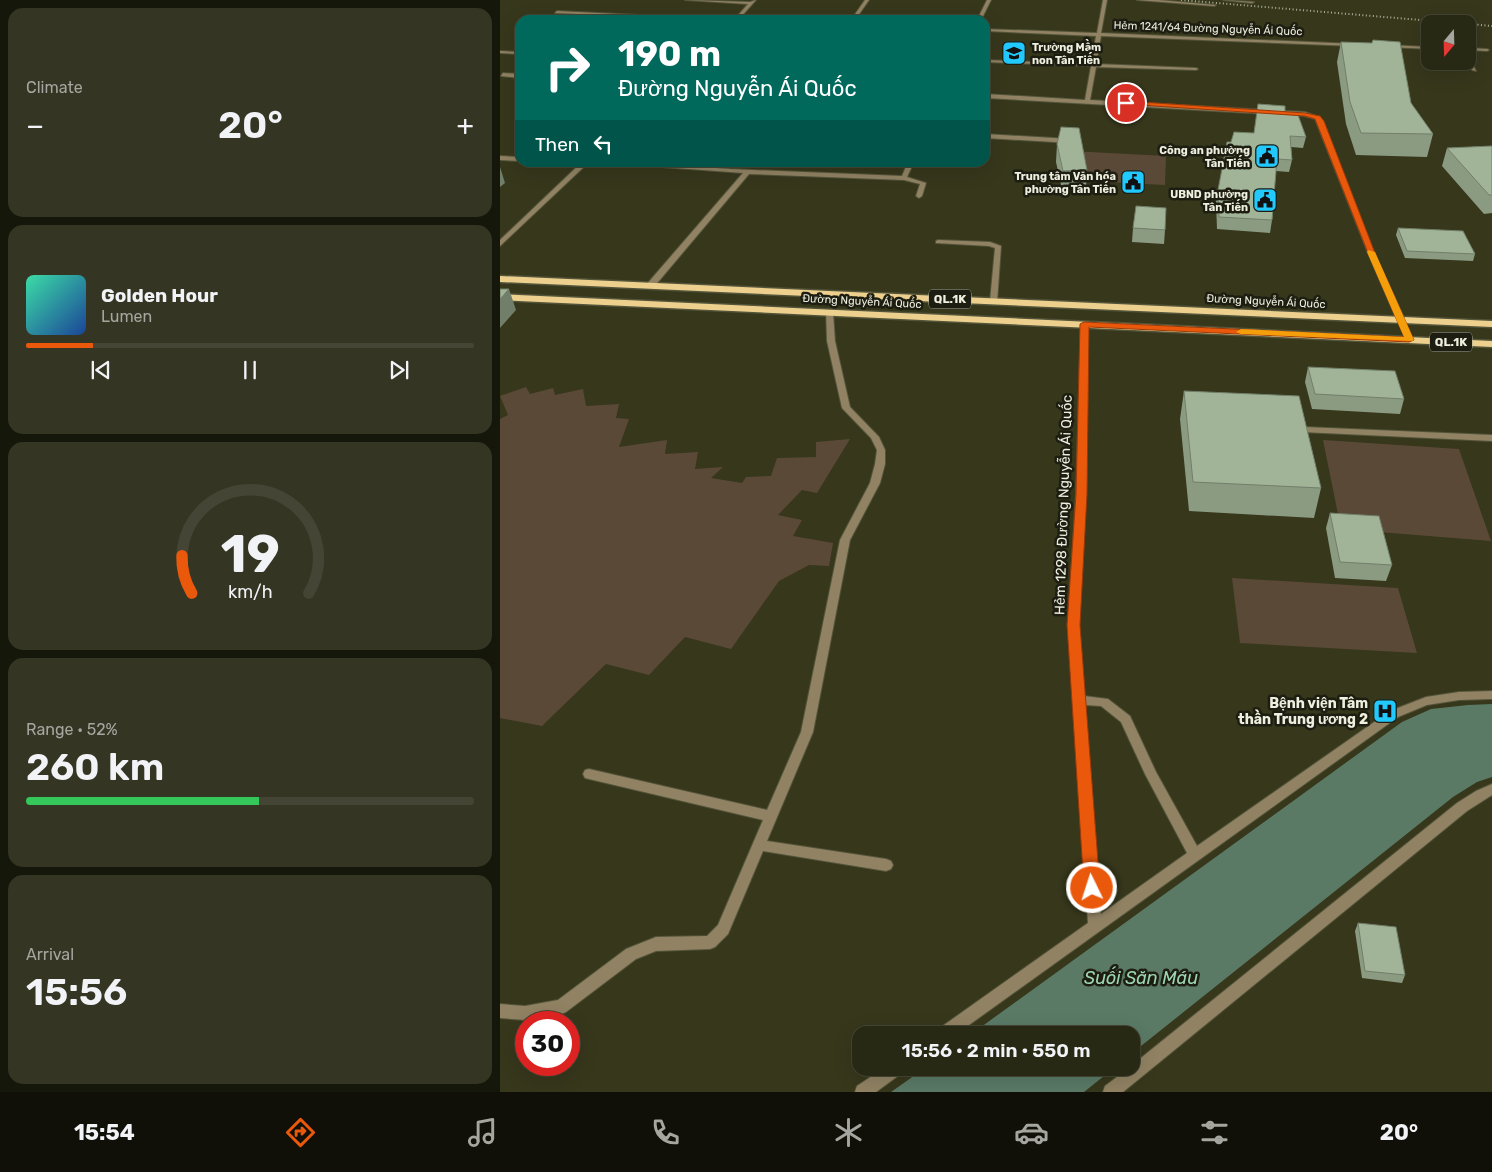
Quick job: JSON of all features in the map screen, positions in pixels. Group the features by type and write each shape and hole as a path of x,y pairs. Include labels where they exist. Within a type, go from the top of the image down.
{"main road":[{"name":"Đường Nguyễn Ái Quốc","path":"500,279 1492,324"},
{"name":"Đường Nguyễn Ái Quốc","path":"500,297 1492,344"},
{"path":"1401,320 1409,340"}],"street":[{"path":"687,0 753,2"},
{"path":"856,15 867,0"},
{"path":"982,15 989,0"},
{"path":"1087,101 1105,0"},
{"path":"1139,0 1214,5"},
{"path":"1225,0 1252,2"},
{"path":"741,15 753,2"},
{"path":"557,12 618,15"},
{"name":"Hẻm 1241/64 Đường Nguyễn Ái Quốc","path":"990,30 1362,45"},
{"path":"1382,46 1421,48"},
{"path":"1476,49 1486,50"},
{"path":"500,52 515,53"},
{"path":"990,61 1196,69"},
{"path":"503,75 515,76"},
{"path":"990,96 1315,116 1320,121 1369,248 1401,320"},
{"path":"990,136 1073,141"},
{"path":"500,158 515,159"},
{"path":"500,244 581,167"},
{"path":"670,167 904,178 922,182 920,196"},
{"path":"730,171 733,167"},
{"path":"904,178 909,167"},
{"path":"650,286 747,172"},
{"path":"938,242 990,244 999,247 994,302"},
{"path":"500,1011 525,1013 562,1007 631,954 656,944 710,942 723,929 807,732 845,540 875,483 881,450 875,437 846,408 831,341 829,312"},
{"name":"Hẻm 1298 Đường Nguyễn Ái Quốc","path":"1084,324 1081,494 1074,625 1095,926"},
{"path":"1305,430 1492,438"},
{"path":"955,1026 1394,714 1426,701 1459,696 1492,696"},
{"path":"1079,700 1104,702 1126,719 1151,774 1195,855"},
{"path":"588,774 770,816"},
{"path":"1111,1092 1462,807 1492,789"},
{"path":"758,845 886,865"},
{"path":"863,1092 886,1076"}],"shaded area":[{"path":"1070,151 1166,156 1165,185 1065,180"},
{"path":"526,387 530,394 553,388 555,395 583,389 586,406 619,404 616,418 629,419 619,447 667,440 665,454 698,452 695,469 723,467 711,478 742,483 746,477 771,476 777,458 816,457 816,442 850,439 817,493 802,490 778,515 802,520 793,536 833,543 829,566 809,565 779,581 731,649 685,637 649,675 606,664 542,726 500,718 500,419 508,415 500,396"},
{"path":"1323,440 1459,449 1491,541 1341,529"},
{"path":"1232,578 1398,588 1417,653 1240,643"}],"water":[{"name":"Suối Săn Máu","path":"1492,704 1492,777 1477,782 1453,797 1140,1047 1140,1026 982,1026 1402,722 1431,709"},
{"path":"914,1076 1104,1076 1084,1092 891,1092"}],"building":[{"path":"1373,40 1400,42 1411,103 1433,134 1361,133 1350,102 1341,42 1372,43"},
{"path":"1258,104 1285,106 1285,114 1298,115 1306,137 1290,136 1292,160 1277,159 1272,220 1219,217 1218,190 1227,142 1231,142 1234,132 1254,133"},
{"path":"1061,127 1079,128 1087,170 1063,171 1057,144"},
{"path":"1492,146 1492,195 1489,195 1447,148"},
{"path":"1136,206 1166,208 1165,230 1133,228"},
{"path":"1398,228 1463,231 1475,254 1407,251"},
{"path":"500,289 509,289 500,299"},
{"path":"1308,367 1395,371 1404,399 1315,394"},
{"path":"1184,391 1299,396 1321,488 1193,482"},
{"path":"1330,513 1379,516 1392,565 1340,562"},
{"path":"1358,923 1396,927 1405,975 1365,971"}],"railway":[{"path":"1181,0 1492,26"}],"slow traffic":[{"path":"1241,332 1409,340 1371,252"}],"place":[{"name":"Trường Mầm non Tân Tiến","path":"1014,53"},
{"name":"Công an phường Tân Tiến","path":"1267,156"},
{"name":"Trung tâm Văn hóa phường Tân Tiến","path":"1133,182"},
{"name":"UBND phường Tân Tiến","path":"1265,200"},
{"name":"Bệnh viện Tâm thần Trung ương 2","path":"1385,711"}],"route":[{"path":"1092,888 1074,625 1081,494 1084,324 1409,340 1318,118 1305,114 1126,103"}]}
